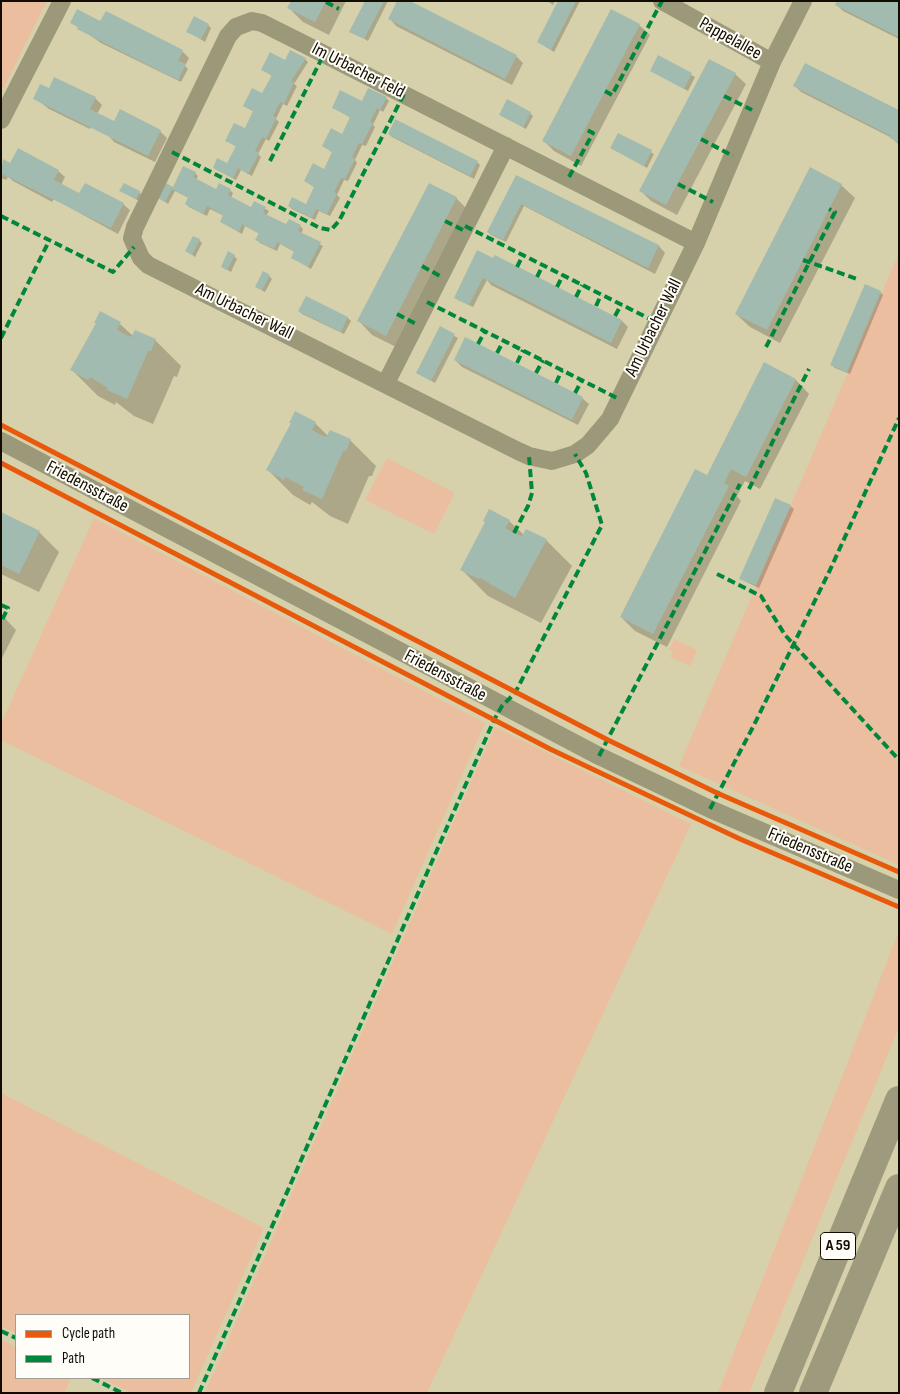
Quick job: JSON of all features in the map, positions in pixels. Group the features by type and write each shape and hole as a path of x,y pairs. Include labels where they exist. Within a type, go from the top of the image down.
{"highway":[{"name":"A 59","path":"778,1393 899,1100"},
{"name":"A 59","path":"813,1393 899,1188"}],"street":[{"path":"1,120 62,1"},
{"name":"Pappelallee","path":"662,1 772,62"},
{"name":"Am Urbacher Wall","path":"134,247 148,265 528,456 552,461 575,454 588,446 610,419 696,243 772,62 803,1"},
{"name":"Im Urbacher Feld","path":"134,247 132,238 135,227 224,46 236,27 252,21 262,23 696,243"},
{"path":"386,383 506,146"},
{"name":"Friedensstraße","path":"1,442 599,756 710,809 899,890"}],"shaded area":[{"path":"1,1 47,1 3,89 1,88"},
{"path":"899,253 899,865 679,766"},
{"path":"387,458 455,493 434,534 365,500"},
{"path":"94,518 485,723 392,934 1,740 1,724"},
{"path":"674,639 697,650 690,666 670,657 673,652 669,650"},
{"path":"495,727 691,824 427,1393 205,1393"},
{"path":"899,931 899,1027 749,1393 718,1393"},
{"path":"1,1093 264,1228 191,1393 131,1393 104,1379 190,1379 190,1314 15,1314 15,1333 1,1326"},
{"path":"1,1339 15,1346 15,1379 71,1379 64,1393 1,1393"}],"building":[{"path":"291,1 326,1 315,22 287,8"},
{"path":"365,1 384,1 364,39 349,32"},
{"path":"397,1 410,1 517,55 505,79 388,19"},
{"path":"558,1 576,1 551,50 537,42"},
{"path":"837,1 899,2 899,37 835,5"},
{"path":"77,9 100,21 106,11 183,50 178,61 186,64 178,80 77,29 78,27 70,23"},
{"path":"611,9 640,24 571,156 542,141"},
{"path":"194,16 209,24 201,39 186,32"},
{"path":"290,50 306,58 291,81 294,82 284,104 280,102 273,116 276,118 266,139 262,137 255,151 259,153 248,174 238,168 233,178 213,168 217,158 227,163 236,146 225,141 234,123 245,128 253,111 243,106 252,88 262,93 272,75 261,70 270,52 285,60"},
{"path":"658,55 692,73 684,89 650,71"},
{"path":"709,59 736,73 666,205 639,191"},
{"path":"805,63 899,110 899,143 890,138 891,136 793,86"},
{"path":"54,77 96,97 90,109 114,121 120,109 161,130 148,156 33,99 40,84 49,88"},
{"path":"368,88 387,97 380,110 377,108 370,122 373,123 362,144 359,143 352,157 355,159 345,179 341,178 334,192 337,194 327,214 316,209 312,218 288,206 292,197 306,204 314,187 304,181 313,163 324,169 332,152 322,146 331,128 342,134 350,117 332,108 340,90 362,101"},
{"path":"507,99 531,112 523,127 499,115"},
{"path":"395,119 478,161 470,176 388,134"},
{"path":"618,133 652,150 644,166 610,148"},
{"path":"18,148 59,170 54,180 79,193 85,183 124,203 111,228 4,175 1,177 3,159 10,163"},
{"path":"183,166 196,172 193,177 216,189 219,183 231,189 228,195 251,207 254,201 266,207 263,213 286,224 289,219 301,225 298,231 321,242 308,267 291,258 294,251 277,242 274,249 255,240 259,233 242,224 239,232 220,222 223,215 207,206 203,214 185,204 188,197 172,189 165,202 157,198 166,183 173,187"},
{"path":"810,167 842,184 767,330 735,314"},
{"path":"516,175 659,245 648,268 521,204 503,240 487,232"},
{"path":"124,183 140,191 136,199 119,191"},
{"path":"429,183 457,197 386,336 357,321"},
{"path":"193,236 200,239 192,255 185,251"},
{"path":"477,250 493,258 495,255 622,320 611,343 483,278 469,305 454,298"},
{"path":"228,251 235,255 227,270 221,267"},
{"path":"263,271 270,275 262,290 255,287"},
{"path":"865,284 881,291 847,372 830,365"},
{"path":"306,296 348,317 341,332 298,311"},
{"path":"100,311 121,322 117,330 124,334 131,337 135,330 156,339 151,351 148,351 127,399 107,390 108,388 90,377 88,380 70,370 96,323 94,323"},
{"path":"440,326 455,334 431,381 416,373"},
{"path":"465,337 583,397 572,420 454,360"},
{"path":"764,362 796,379 746,477 731,469 724,483 729,486 653,634 620,617 695,469 707,475"},
{"path":"295,411 316,422 312,430 319,434 326,437 330,430 351,439 346,451 343,451 322,499 302,490 304,487 285,477 284,480 266,470 291,423 289,423"},
{"path":"775,498 791,505 756,585 739,579"},
{"path":"489,509 510,520 505,528 514,533 522,536 526,529 547,539 515,598 480,578 460,570 485,522 483,521"},
{"path":"1,512 40,531 19,574 1,565"}],"marked path":[{"path":"605,91 612,95 662,1"},
{"path":"326,2 339,9"},
{"path":"270,161 324,54"},
{"path":"172,152 320,228 331,230 339,221 404,94"},
{"path":"724,96 752,110"},
{"path":"569,177 593,133 585,129"},
{"path":"701,139 733,156"},
{"path":"678,184 713,202"},
{"path":"766,347 835,212 829,209"},
{"path":"1,216 113,272 134,247"},
{"path":"445,221 463,230"},
{"path":"465,226 656,322"},
{"path":"1,338 49,241"},
{"path":"517,267 523,255"},
{"path":"803,260 857,279"},
{"path":"537,277 543,265"},
{"path":"422,266 440,276"},
{"path":"557,287 563,275"},
{"path":"576,297 582,285"},
{"path":"596,306 601,295"},
{"path":"427,302 619,399"},
{"path":"615,316 621,305"},
{"path":"397,314 416,324"},
{"path":"478,344 485,331"},
{"path":"497,353 504,340"},
{"path":"517,363 523,350"},
{"path":"536,373 543,360"},
{"path":"749,489 809,369"},
{"path":"556,383 562,370"},
{"path":"575,393 582,380"},
{"path":"710,809 754,725 830,570 899,418"},
{"path":"199,1393 494,720 502,706 515,693 602,525 586,473 575,454"},
{"path":"514,533 528,506 532,493 529,456"},
{"path":"599,756 740,484"},
{"path":"717,574 761,596 785,635 899,760"},
{"path":"1,605 8,608 1,622"},
{"path":"1,1331 15,1338"},
{"path":"94,1379 122,1393"}],"cycle path":[{"path":"1,425 608,740 717,793 899,872"},
{"path":"1,463 550,749 740,839 899,907"}]}
